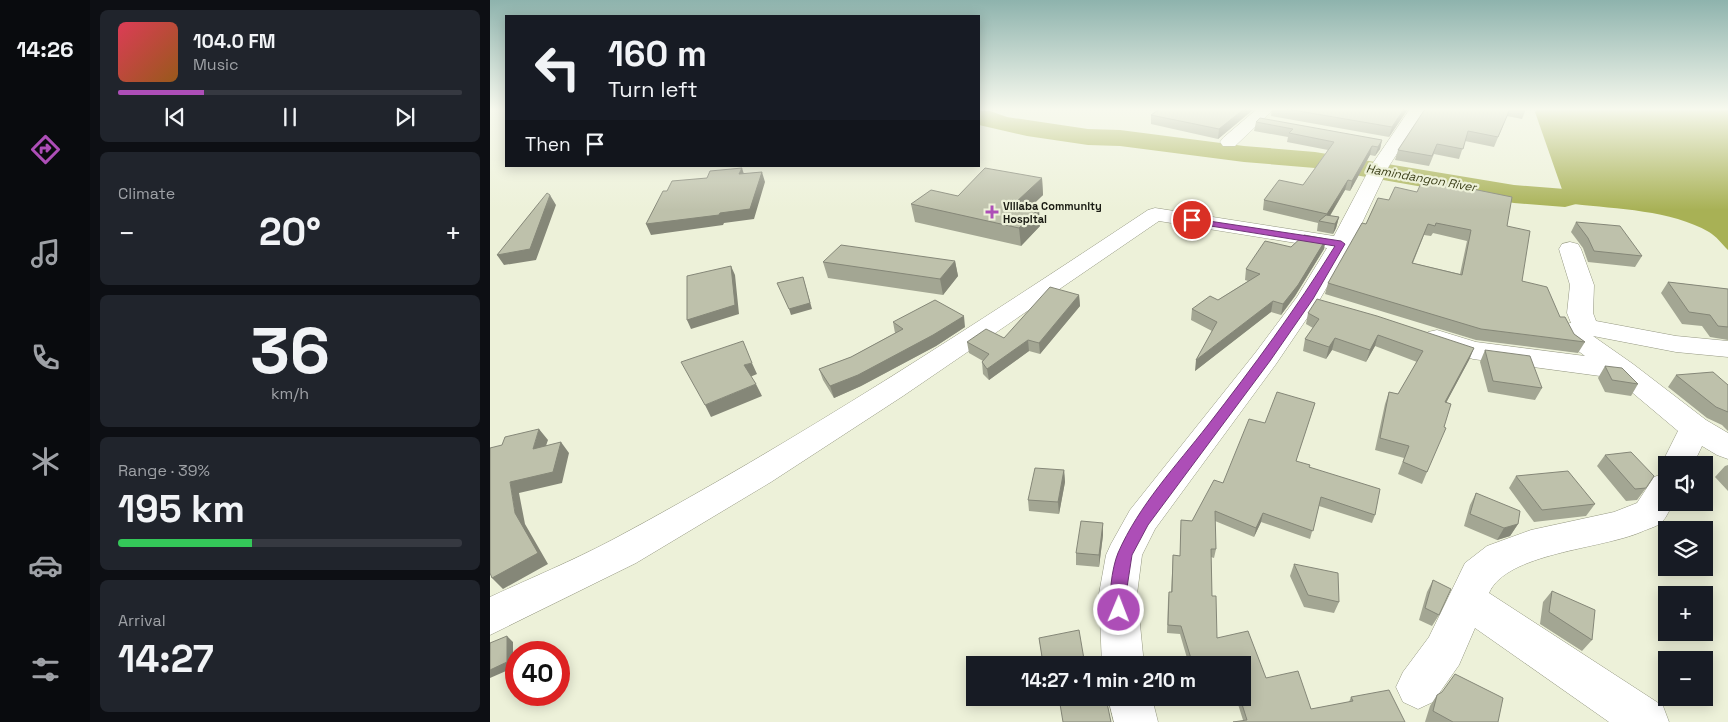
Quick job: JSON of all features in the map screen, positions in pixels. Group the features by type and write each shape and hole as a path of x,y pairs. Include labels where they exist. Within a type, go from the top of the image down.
{"street":[{"path":"1122,656 1118,594 1124,555 1142,520 1266,358 1308,299 1341,244 1375,174 1394,145 1383,143"},
{"path":"490,617 622,552 793,453 954,349 1155,214 1341,244"},
{"path":"1570,249 1582,285 1580,313 1586,327"},
{"path":"1308,299 1336,307"},
{"path":"1728,349 1676,344 1586,327 1573,330 1578,338 1623,370 1695,428 1728,447"},
{"path":"1419,332 1473,350 1623,370"},
{"path":"1681,456 1695,428"},
{"path":"1418,687 1444,651 1478,575 1500,556 1531,545 1618,526 1649,513 1658,499"},
{"path":"1467,600 1647,722"},
{"path":"1132,706 1136,722"}],"shaded area":[{"path":"1546,143 1728,143 1728,250 1709,232 1678,219 1626,209 1574,204 1565,198"}],"building":[{"path":"1334,143 1380,143 1378,147 1372,146 1352,181 1348,180 1327,214 1264,200 1279,180 1303,185"},
{"path":"1403,143 1465,143 1463,149 1437,144 1432,156 1398,150"},
{"path":"742,168 739,174 762,172 750,209 720,213 719,215 646,224 663,191 667,191 672,181 707,178 710,171"},
{"path":"985,168 1042,178 1015,203 1039,208 1019,228 911,204 931,190 958,196"},
{"path":"1423,179 1512,197 1507,226 1530,231 1522,281 1547,287 1560,317 1565,317 1574,334 1585,342 1481,329 1328,283 1362,223 1366,224 1378,198 1389,200 1395,187 1417,192","holes":["1436,223 1471,230 1462,275 1412,263 1428,224 1435,226"]},
{"path":"547,193 550,195 530,249 497,255"},
{"path":"1326,215 1339,217 1335,224 1319,221"},
{"path":"1576,222 1620,226 1642,256 1594,251 1588,238"},
{"path":"1304,235 1326,239 1298,285 1283,304 1273,301 1196,360 1217,322 1192,309 1210,296 1218,300 1260,274 1246,269 1265,241 1291,247"},
{"path":"841,245 955,261 940,279 823,262"},
{"path":"731,266 735,305 687,320 687,276"},
{"path":"803,277 810,303 789,309 777,283"},
{"path":"1668,282 1728,289 1728,327 1718,326 1710,315 1689,312"},
{"path":"1050,287 1079,295 1039,343 1028,340 987,369 982,362 989,354 967,342 986,329 1004,338"},
{"path":"1317,299 1377,316 1474,348 1445,402 1451,404 1444,427 1446,428 1427,472 1403,462 1409,446 1380,438 1389,392 1398,394 1423,351 1378,335 1370,350 1335,338 1329,347 1305,339 1319,319 1308,313"},
{"path":"935,300 964,316 933,335 858,375 830,386 819,369 851,357 903,329 893,322"},
{"path":"743,341 752,363 744,365 756,384 705,405 681,362"},
{"path":"1485,350 1530,356 1542,388 1493,381"},
{"path":"1605,366 1622,368 1638,384 1612,380"},
{"path":"1713,372 1728,385 1728,412 1716,407 1676,375"},
{"path":"1277,392 1315,403 1296,461 1310,465 1309,467 1380,489 1375,515 1321,497 1313,531 1263,513 1256,528 1215,511 1216,549 1211,549 1212,596 1216,596 1217,638 1248,631 1266,678 1298,671 1311,709 1353,701 1351,697 1389,690 1405,722 1233,722 1247,720 1243,706 1251,706 1251,656 1190,656 1181,626 1168,625 1169,592 1172,592 1173,555 1180,556 1181,520 1192,521 1214,480 1223,483 1249,419 1265,423"},
{"path":"539,429 533,449 561,442 553,472 510,482 515,513 538,553 492,578 490,573 490,448 502,445 505,437"},
{"path":"1631,452 1654,476 1646,488 1635,489 1605,455"},
{"path":"1035,468 1064,470 1058,502 1028,500"},
{"path":"1568,471 1595,504 1542,510 1516,476"},
{"path":"1476,493 1520,511 1518,524 1504,528 1470,514"},
{"path":"1081,521 1103,523 1099,555 1076,553"},
{"path":"1294,564 1338,573 1339,602 1308,595"},
{"path":"1433,580 1451,589 1439,615 1425,608"},
{"path":"1552,591 1595,610 1592,640 1549,612"},
{"path":"1079,630 1083,656 1042,656 1039,638"},
{"path":"507,636 507,641 505,641 505,663 490,670 490,643"},
{"path":"1455,674 1503,698 1498,722 1453,722 1433,711 1437,695 1442,692"},
{"path":"1060,706 1108,706 1111,722 1063,722"}],"waterway":[{"name":"Hamindangon River","path":"1156,143 1244,154 1315,160 1514,194 1565,198"}],"place":[{"name":"Villaba Community Hospital","path":"992,212"}],"route":[{"path":"1119,610 1118,594 1124,555 1142,520 1266,358 1308,299 1341,244 1192,220"}]}
